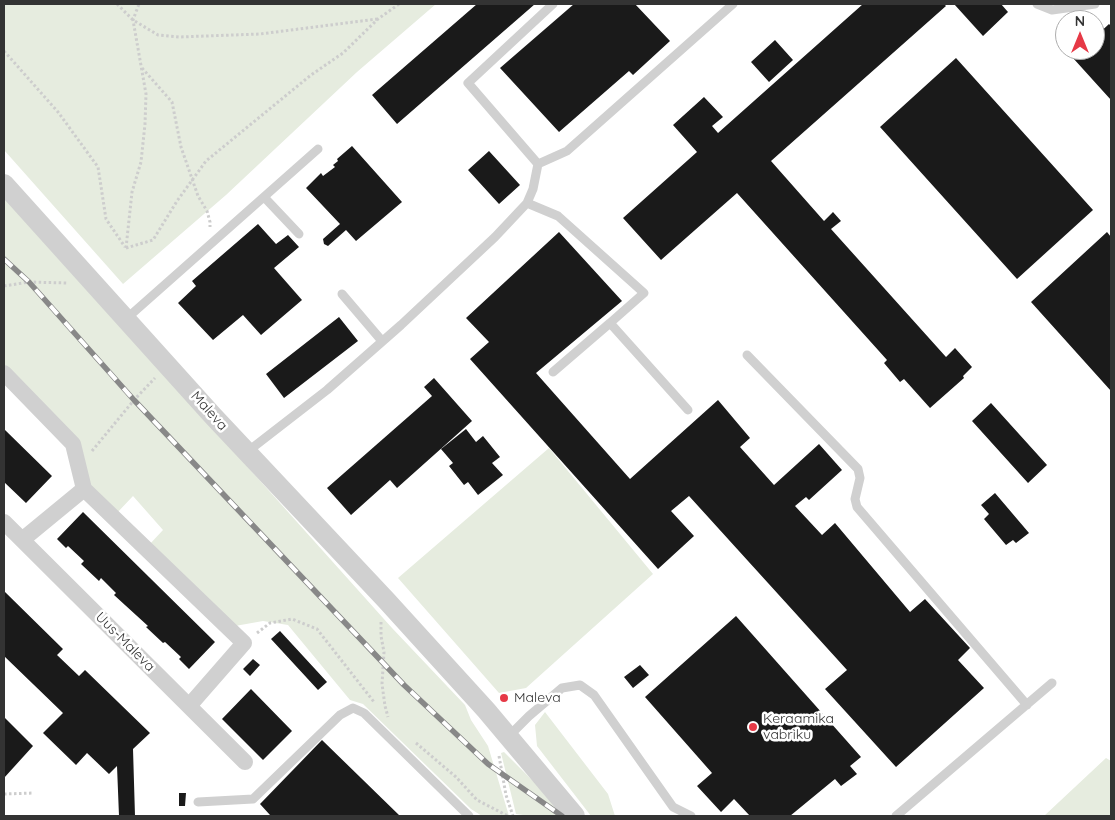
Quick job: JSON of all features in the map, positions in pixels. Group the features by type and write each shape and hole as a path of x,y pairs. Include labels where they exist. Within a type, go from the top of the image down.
{"street":[{"name":"Maleva","path":"4,184 168,366 386,600 509,736 575,816"},
{"path":"4,373 73,444 84,489 244,643 189,706"},
{"path":"22,540 84,489"},
{"name":"Uus-Maleva","path":"4,522 245,762"}],"lane":[{"path":"538,164 468,83 553,4"},
{"path":"538,164 567,151 733,4"},
{"path":"1037,4 1052,10 1095,4"},
{"path":"126,319 318,149"},
{"path":"247,452 327,390 495,237 527,203 533,189 538,164"},
{"path":"264,197 299,234"},
{"path":"527,203 558,216 644,293 553,372"},
{"path":"342,294 382,341"},
{"path":"610,323 688,410"},
{"path":"747,355 858,469 860,478 855,499 857,507 1027,705"},
{"path":"896,816 1052,683"},
{"path":"509,736 562,688 580,685 594,695 673,807 691,816"},
{"path":"198,802 253,799 340,715 353,708 364,713 469,816"}],"path":[{"path":"117,4 133,20 158,35 179,37 260,34 378,18"},
{"path":"126,248 132,192 141,162 145,124 146,94 133,20 139,4"},
{"path":"126,248 153,240 177,201 206,161 312,75 343,53 378,18 399,4"},
{"path":"4,52 58,112 98,167 106,219 126,248"},
{"path":"141,67 172,102 181,147 198,196 207,211 210,222 207,247"},
{"path":"4,286 29,282 93,283"},
{"path":"79,467 134,400 168,366"},
{"path":"386,600 380,623 380,636 384,652 382,684 384,706 391,724 388,737"},
{"path":"4,794 33,793"}],"shaded area":[{"path":"4,4 436,4 357,72 226,195 123,284 4,150"},
{"path":"4,195 392,628 465,705 471,720 488,746 509,816 482,816 471,809 363,704 350,700 288,625 263,621 235,626 148,546 163,530 133,496 116,514 88,486 80,454 4,380"},
{"path":"549,448 653,574 526,688 499,693 398,578"},
{"path":"545,712 608,794 615,816 591,816 537,746 535,725"},
{"path":"504,752 537,785 562,816 516,814 501,753"},
{"path":"1106,758 1111,761 1111,816 1044,816"}],"building":[{"path":"477,4 535,4 397,124 372,95"},
{"path":"574,4 635,4 670,41 633,75 629,71 559,132 500,68"},
{"path":"863,4 944,4 946,6 771,161 824,221 833,212 841,221 831,229 946,357 955,348 972,367 963,376 964,378 930,408 904,379 900,382 884,363 887,360 737,193 661,260 623,218 697,152 673,125 704,97 723,117 712,126 718,133"},
{"path":"954,4 1001,4 1008,12 983,36"},
{"path":"1109,24 1111,26 1111,100 1075,60 1105,60 1105,28"},
{"path":"775,40 793,60 769,82 751,62"},
{"path":"956,58 1093,210 1017,279 880,127"},
{"path":"352,146 402,202 356,241 346,230 328,246 324,244 323,239 340,224 306,188 321,173 323,176 335,167 333,165 338,161 337,159"},
{"path":"489,151 520,185 499,204 468,170"},
{"path":"258,224 276,244 288,235 299,247 274,268 302,300 261,335 243,315 213,340 178,303 196,286 192,281"},
{"path":"559,232 622,301 536,373 630,479 718,400 750,438 740,447 774,485 819,444 842,470 809,500 806,497 795,506 822,535 835,523 910,612 925,599 970,648 958,660 984,688 896,767 825,689 847,670 689,496 671,511 694,536 658,569 470,359 489,342 466,318"},
{"path":"1107,232 1111,237 1111,391 1031,302"},
{"path":"339,317 358,341 284,398 266,374"},
{"path":"434,378 472,421 397,488 390,480 351,515 327,488 432,396 424,387"},
{"path":"991,403 1047,465 1028,483 972,421"},
{"path":"4,429 52,476 26,503 4,482"},
{"path":"466,429 476,442 483,436 500,457 492,463 503,475 478,495 468,482 464,485 449,466 453,463 441,449"},
{"path":"995,493 1029,533 1016,543 1013,540 1006,545 984,519 989,514 981,505"},
{"path":"83,512 215,642 189,669 179,659 181,657 146,627 148,626 114,595 116,593 101,578 99,581 81,564 84,561 68,546 66,548 57,539"},
{"path":"4,591 63,649 57,655 79,676 85,670 150,733 133,749 135,816 119,816 117,766 109,774 87,753 76,765 43,733 63,713 4,656"},
{"name":"Keraamika vabriku","path":"736,616 861,757 850,766 857,774 841,786 835,779 790,816 750,816 734,799 721,812 697,786 712,773 645,697"},
{"path":"280,631 327,682 318,690 271,639"},
{"path":"253,659 260,665 250,676 243,669"},
{"path":"640,665 649,675 633,688 624,677"},
{"path":"251,689 292,731 263,760 222,719"},
{"path":"4,717 33,746 4,778"},
{"path":"322,740 400,816 269,816 260,804"},
{"path":"179,793 186,793 185,806 179,806"}],"railway":[{"path":"4,259 29,282 134,400 404,685 488,764 562,816"}],"place":[{"name":"Maleva","path":"504,698"},
{"name":"Keraamika vabriku","path":"753,727"}]}
